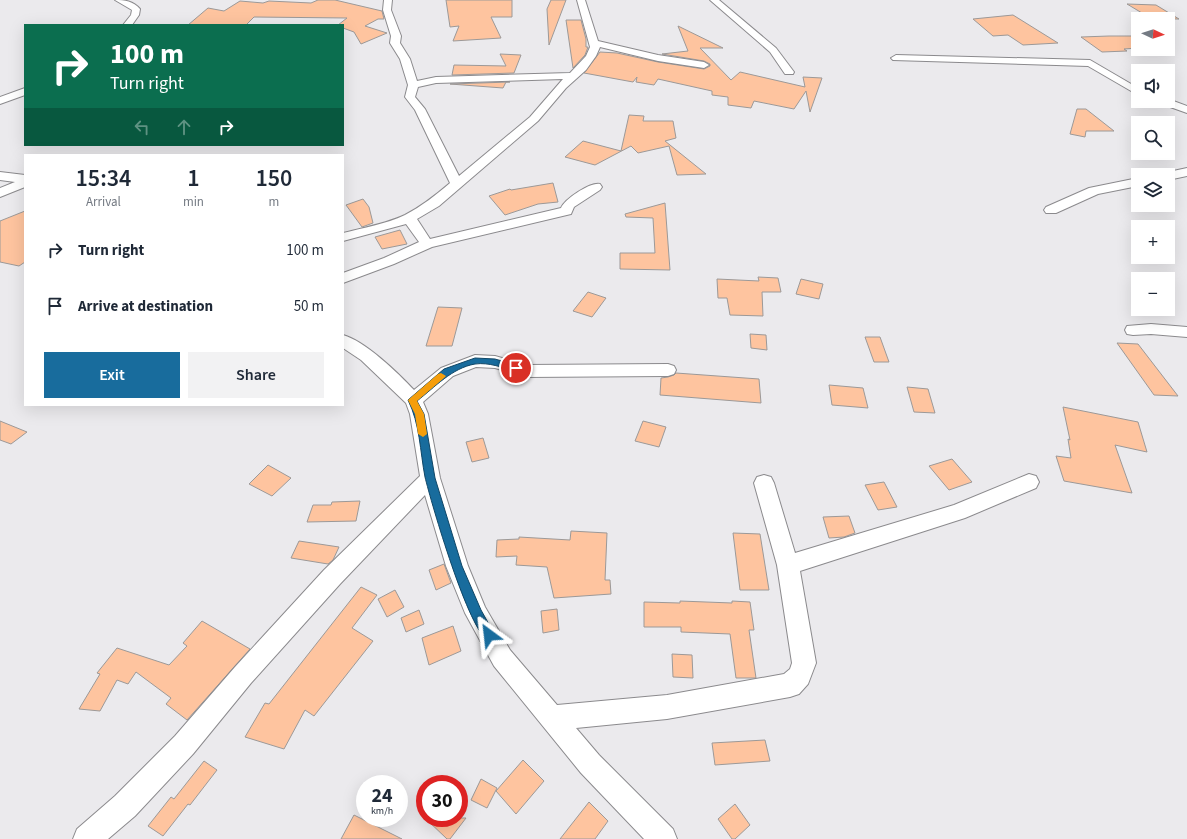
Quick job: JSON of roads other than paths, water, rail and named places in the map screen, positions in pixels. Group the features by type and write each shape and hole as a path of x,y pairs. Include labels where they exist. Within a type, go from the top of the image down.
{"street":[{"path":"119,0 131,4 136,9 135,15 128,24"},
{"path":"388,0 387,10 396,36 395,43 406,60 413,85 410,97 420,109 457,184"},
{"path":"344,238 394,224 409,218 434,202 457,184 534,119 562,86 582,68 591,56 595,43 581,0"},
{"path":"714,0 773,50 789,72"},
{"path":"595,43 651,57 704,65"},
{"path":"896,58 1090,63 1131,88"},
{"path":"413,85 436,80 573,76"},
{"path":"0,101 24,91"},
{"path":"1175,106 1187,110"},
{"path":"1175,175 1187,172"},
{"path":"0,176 24,179"},
{"path":"0,193 24,182"},
{"path":"1051,210 1094,191 1131,183"},
{"path":"344,278 389,261 427,244 566,211 569,205 596,187"},
{"path":"409,218 427,244"},
{"path":"1133,330 1151,329 1187,332"},
{"path":"344,341 367,356 403,389 412,400 419,414 430,478 457,566 476,613 502,658 590,764 663,839"},
{"path":"412,400 447,372 475,361 495,362 526,371 668,370"},
{"path":"87,839 125,806 184,744 243,675 332,577 430,478"},
{"path":"788,565 958,512 1029,482"},
{"path":"551,718 667,707 790,685 800,676 804,663 788,565 764,483"}]}
